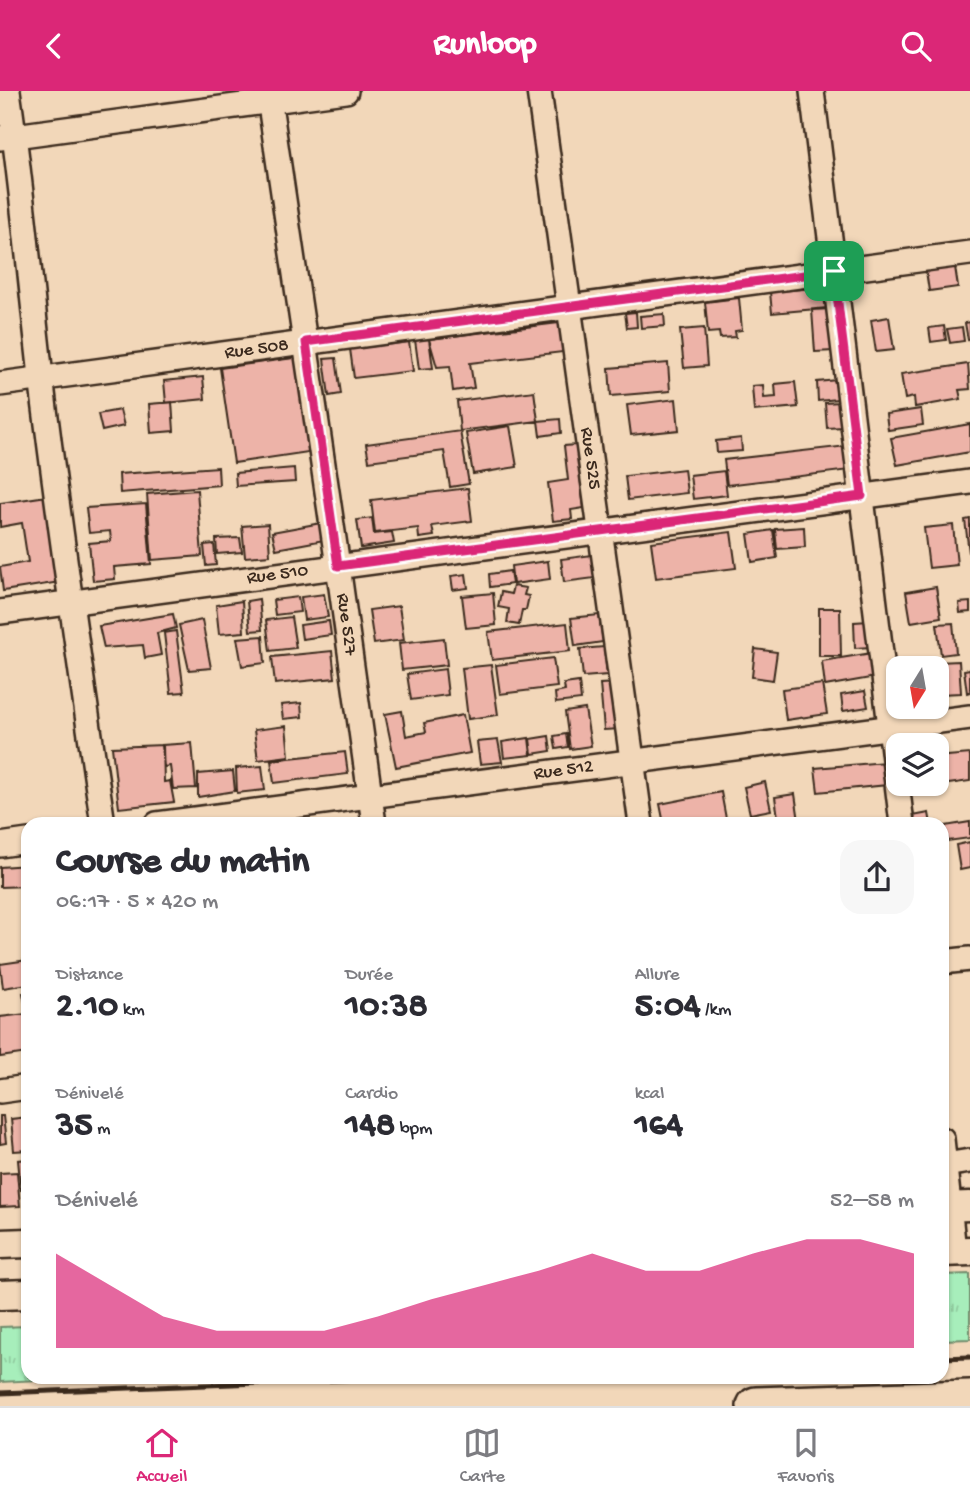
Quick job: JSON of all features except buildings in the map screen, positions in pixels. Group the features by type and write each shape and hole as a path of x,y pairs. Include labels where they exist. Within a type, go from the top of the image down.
{"main road":[{"path":"756,1406 970,1399"}],"street":[{"path":"8,91 7,137 102,817"},
{"path":"7,137 269,96 346,91"},
{"name":"Rue 525","path":"539,91 640,817"},
{"path":"813,91 901,817"},
{"name":"Rue 527","path":"269,96 372,817"},
{"name":"Rue 508","path":"0,384 970,253"},
{"name":"Rue 510","path":"0,612 970,482"},
{"name":"Rue 512","path":"210,817 970,717"},
{"path":"0,845 21,842"},
{"path":"949,961 970,958"},
{"path":"0,1091 21,1088"},
{"path":"949,1164 970,1161"},
{"path":"949,1183 954,1206 955,1251"},
{"path":"0,1244 21,1243"},
{"path":"0,1295 21,1294"}],"green space":[{"path":"970,1274 970,1339 949,1340 949,1275"},
{"path":"21,1326 21,1381 0,1382 0,1327"}],"railway":[{"path":"949,1358 970,1357"},
{"path":"0,1393 233,1384"}],"route":[{"path":"834,271 862,496 338,566 306,342 834,271"}]}
